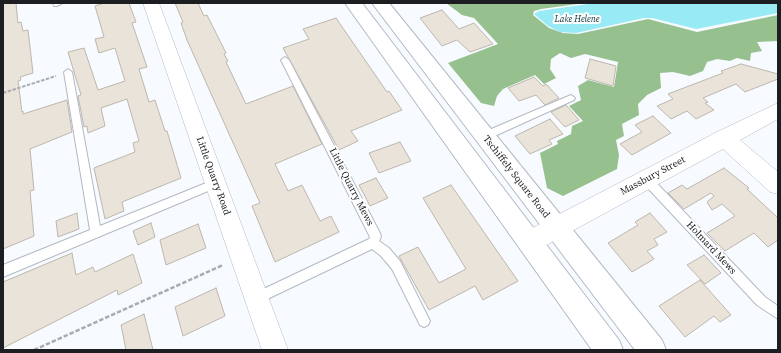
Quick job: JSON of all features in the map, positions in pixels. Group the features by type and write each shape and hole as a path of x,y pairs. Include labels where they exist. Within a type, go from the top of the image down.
{"street":[{"name":"Little Quarry Road","path":"151,3 257,298 269,348"},
{"path":"353,3 609,350"},
{"name":"Tschiffely Square Road","path":"380,3 652,350"},
{"name":"Massbury Street","path":"528,242 778,110"},
{"path":"724,138 778,185"}],"lane":[{"name":"Little Quarry Mews","path":"285,60 373,228 376,237 373,242"},
{"path":"68,72 96,233"},
{"path":"484,136 571,98"},
{"name":"Holmard Mews","path":"647,180 761,301 778,313"},
{"path":"3,271 216,183"},
{"path":"257,298 373,242 385,252 396,265 424,321"}],"path":[{"path":"3,93 68,72"},
{"path":"34,350 242,256"}],"green space":[{"path":"446,3 585,3 541,9 534,11 533,15 549,28 563,33 578,34 648,19 697,32 778,15 778,41 757,42 762,51 751,53 750,61 737,58 730,61 717,59 707,62 703,71 690,76 673,72 660,73 661,88 647,95 638,104 639,115 622,124 624,136 616,140 619,155 617,169 563,196 547,188 540,153 558,144 557,141 571,134 572,126 583,121 569,106 581,100 578,86 588,80 614,87 618,62 585,54 571,58 560,53 551,59 550,69 556,78 544,84 535,75 503,89 497,96 494,106 481,103 448,63 498,44 474,18 462,15"}],"water":[{"name":"Lake Helene","path":"595,3 778,3 778,13 696,29 652,18 644,18 576,33 560,32 548,26 534,14 539,11"}],"building":[{"path":"3,3 16,3 18,23 21,22 23,31 28,30 33,73 20,77 21,80 18,81 23,114 67,100 72,132 30,149 34,190 30,191 34,236 3,249"},
{"path":"104,3 129,3 136,22 132,23 147,67 139,69 149,102 155,100 165,131 167,131 181,178 122,202 124,211 105,219 94,168 135,152 133,143 139,141 127,99 101,108 105,126 88,133 87,126 84,127 78,96 81,95 68,52 84,48 98,90 125,81 115,48 99,53 95,39 104,37 95,6"},
{"path":"175,3 198,3 204,16 207,15 226,53 224,54 228,61 226,62 246,104 293,86 322,144 275,164 288,191 302,185 320,221 331,216 339,232 275,262 252,206 260,203 187,40 181,23 183,22"},
{"path":"442,10 459,29 474,23 493,44 470,52 457,40 442,46 420,18"},
{"path":"336,18 387,92 389,91 402,110 351,131 358,141 339,150 283,48 309,39 303,29"},
{"path":"590,59 616,66 613,86 585,78"},
{"path":"741,64 778,74 778,79 745,92 736,84 703,98 708,102 705,103 714,110 696,119 687,111 671,119 657,106 673,99 668,94 723,73 721,71"},
{"path":"534,77 543,86 546,84 559,98 545,105 536,95 519,101 508,88"},
{"path":"566,105 579,120 565,127 551,112"},
{"path":"653,116 671,133 632,155 620,144 642,132 635,125"},
{"path":"550,119 563,134 549,140 552,144 530,154 515,136"},
{"path":"400,142 411,161 379,173 369,153"},
{"path":"724,168 749,188 747,189 778,218 778,240 768,247 754,233 725,251 707,233 735,216 722,204 712,210 707,202 714,196 711,193 684,209 668,193 682,185 687,189"},
{"path":"376,178 388,198 370,206 359,185"},
{"path":"451,185 518,281 483,300 475,286 429,310 399,256 418,247 439,283 466,269 423,198"},
{"path":"77,213 79,229 58,237 56,221"},
{"path":"650,213 667,232 654,239 658,245 647,251 654,259 632,272 608,243 638,225 635,222"},
{"path":"151,223 155,237 138,245 133,231"},
{"path":"198,224 206,248 166,265 160,240"},
{"path":"72,253 76,275 93,267 95,272 133,254 142,283 118,295 117,290 3,348 3,282"},
{"path":"704,255 721,273 705,284 687,265"},
{"path":"700,280 731,315 720,322 714,316 685,337 659,306"},
{"path":"216,288 225,316 183,336 175,307"},
{"path":"144,314 153,350 126,350 121,325"}]}
